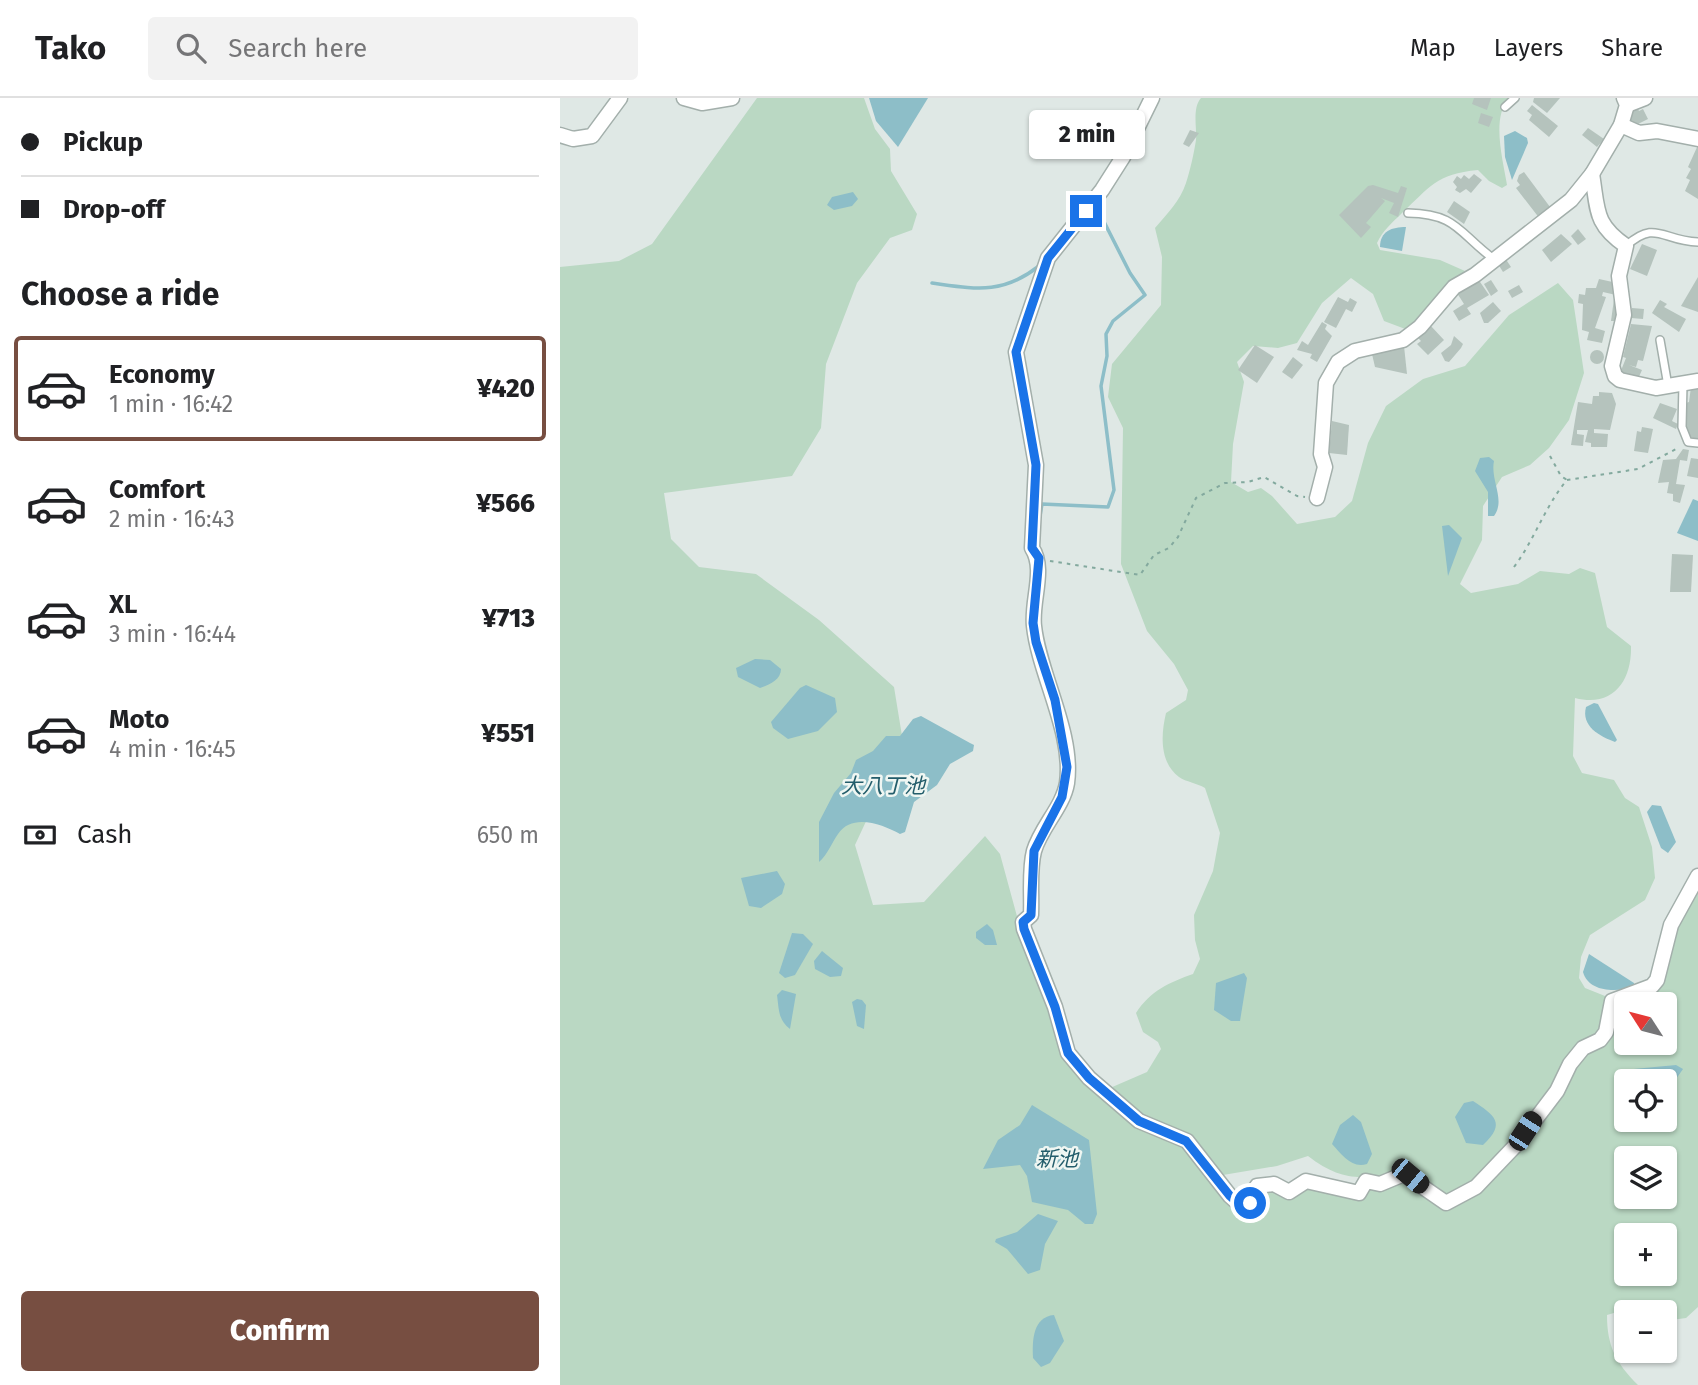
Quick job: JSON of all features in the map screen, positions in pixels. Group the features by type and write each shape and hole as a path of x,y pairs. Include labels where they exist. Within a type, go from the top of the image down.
{"street":[{"path":"560,135 573,139 592,136 620,98"},
{"path":"684,98 702,103 732,98"},
{"path":"1152,98 1123,157 1102,190 1048,258 1016,352 1036,465 1032,548 1039,558 1033,623 1036,642 1055,700 1067,767 1066,785 1034,851 1031,915 1023,922 1055,1007 1068,1053 1089,1078 1139,1121 1186,1141 1213,1177 1239,1204 1246,1206 1257,1186 1267,1184 1289,1192 1306,1181 1359,1193 1366,1181 1380,1184 1404,1174 1446,1203 1469,1192 1516,1144 1557,1091 1570,1064 1583,1048 1600,1040 1605,1032 1612,1001 1652,986 1657,980 1671,925 1698,876"},
{"path":"1317,498 1325,467 1321,454 1326,383 1333,369 1355,351 1403,340 1420,327 1454,286 1495,260 1571,200 1592,174 1621,125 1625,102 1645,98"},
{"path":"1621,125 1639,133 1657,131 1698,139"},
{"path":"1592,174 1601,221 1608,233 1626,246 1619,276 1624,315 1612,366 1620,380 1656,388 1698,381"}],"lane":[{"path":"1506,107 1515,98"},
{"path":"1408,213 1446,217 1461,227 1476,246 1495,260"},
{"path":"1626,246 1645,231 1654,231 1675,240 1698,242"},
{"path":"1660,340 1675,386 1682,427 1688,442 1698,443"}],"path":[{"path":"1550,456 1560,476 1567,480 1638,468 1688,442"},
{"path":"1039,558 1140,575 1154,555 1169,548 1178,537 1196,498 1210,489 1264,477 1297,496 1317,498"},
{"path":"1514,568 1547,517 1550,500 1567,480"}],"green space":[{"path":"757,98 864,98 875,129 890,149 891,171 917,214 912,230 890,238 857,283 826,364 821,428 792,476 664,493 671,539 699,567 756,574 819,620 894,687 903,742 855,845 873,905 924,902 985,836 1000,854 1021,931 1087,1079 1174,1137 1239,1207 1255,1192 1306,1184 1368,1187 1404,1178 1436,1202 1471,1195 1585,1050 1598,1047 1614,1012 1614,1055 1677,1055 1677,992 1638,992 1662,981 1676,928 1698,888 1698,1307 1686,1318 1677,1319 1677,1300 1614,1300 1614,1313 1607,1315 1614,1363 1620,1363 1638,1385 560,1385 560,267 619,261 652,244"},
{"path":"1201,98 1509,98 1504,106 1499,128 1507,185 1502,188 1489,181 1478,170 1443,179 1427,189 1395,220 1377,243 1380,250 1440,260 1465,271 1408,330 1384,321 1373,294 1351,278 1322,303 1297,343 1278,348 1253,346 1237,362 1244,382 1233,444 1231,482 1248,492 1261,488 1272,496 1297,524 1335,517 1352,501 1368,443 1386,406 1423,379 1465,366 1509,315 1558,283 1573,300 1584,373 1569,420 1549,448 1530,465 1502,477 1483,506 1482,540 1460,584 1471,593 1518,584 1540,571 1569,574 1580,568 1595,573 1607,627 1631,646 1630,659 1624,680 1610,695 1600,699 1575,698 1573,756 1582,773 1614,780 1625,798 1639,807 1652,847 1655,878 1645,900 1590,935 1581,957 1579,978 1585,988 1610,998 1602,1031 1563,1075 1524,1129 1475,1183 1444,1200 1404,1171 1354,1177 1332,1171 1308,1156 1277,1166 1217,1176 1177,1130 1141,1117 1110,1088 1147,1072 1161,1049 1158,1042 1143,1032 1136,1013 1161,988 1193,974 1200,959 1195,940 1194,915 1213,871 1220,833 1205,788 1179,777 1172,771 1165,756 1163,730 1166,713 1186,700 1188,690 1174,664 1147,631 1121,564 1123,428 1108,397 1112,364 1161,305 1162,257 1155,228 1177,201 1186,183 1196,140 1197,107"}],"water":[{"path":"869,98 928,98 898,147 876,121"},
{"path":"1515,131 1527,138 1528,143 1512,180 1505,157 1504,136"},
{"path":"853,192 858,199 852,206 834,210 827,205 832,197"},
{"path":"1406,227 1402,251 1380,247 1382,237 1388,231"},
{"path":"1489,457 1494,461 1498,497 1494,516 1488,516 1488,492 1475,471 1480,458"},
{"path":"1693,499 1698,501 1698,541 1677,533"},
{"path":"1449,525 1462,538 1448,576 1442,526"},
{"path":"755,659 770,660 781,669 777,679 760,688 738,677 736,668"},
{"path":"806,685 835,698 837,712 818,731 788,739 773,728 771,722 800,688"},
{"path":"1598,704 1617,740 1615,742 1597,733 1586,720 1586,707"},
{"name":"大八丁池","path":"921,716 974,745 973,751 950,764 937,785 914,802 905,832 900,834 867,822 851,824 838,834 819,862 819,822 834,793 851,773 856,760 873,751 886,736 900,736 913,719"},
{"path":"1652,805 1661,806 1676,842 1668,853 1661,848 1647,812"},
{"path":"777,871 785,884 782,894 761,908 749,906 741,878"},
{"path":"987,924 993,930 997,945 985,945 976,938 976,932"},
{"path":"792,933 803,934 813,944 795,975 785,978 779,973"},
{"path":"822,951 843,968 841,976 830,977 815,969 814,961"},
{"path":"1589,954 1634,983 1634,987 1612,990 1591,984 1583,972"},
{"path":"1244,973 1247,978 1240,1021 1231,1021 1214,1010 1216,983"},
{"path":"782,990 796,994 790,1029 783,1022 779,1010 777,995"},
{"path":"857,999 866,1005 864,1029 857,1026 852,1002"},
{"path":"1676,1065 1683,1069 1677,1078 1677,1069 1634,1069"},
{"path":"1473,1101 1495,1120 1495,1131 1483,1145 1466,1143 1455,1117 1464,1103"},
{"name":"新池","path":"1032,1105 1089,1140 1097,1214 1093,1224 1085,1224 1068,1210 1032,1202 1027,1176 1020,1165 983,1169 998,1140 1020,1125"},
{"path":"1353,1115 1361,1122 1372,1154 1367,1164 1352,1163 1332,1144 1340,1125"},
{"path":"1038,1214 1058,1221 1045,1244 1040,1270 1028,1274 1007,1249 995,1242 996,1239 1017,1232"},
{"path":"1054,1315 1064,1341 1050,1363 1041,1367 1033,1358 1035,1330 1042,1320"}],"building":[{"path":"1474,98 1491,98 1487,110 1472,104"},
{"path":"1534,98 1560,98 1547,113 1533,102"},
{"path":"1532,105 1558,126 1549,137 1529,120 1532,115 1527,111"},
{"path":"1637,107 1639,111 1643,109 1648,119 1632,127 1627,118 1631,115 1629,111"},
{"path":"1481,113 1493,117 1489,127 1478,123"},
{"path":"1588,128 1604,139 1597,147 1582,135"},
{"path":"1190,130 1199,133 1189,147 1183,144"},
{"path":"1698,145 1698,199 1685,191 1690,180 1686,178 1691,169 1688,167"},
{"path":"1524,172 1553,211 1540,219 1516,188 1520,185 1517,181 1519,175"},
{"path":"1474,174 1482,180 1471,193 1466,189 1460,193 1455,190 1457,187 1453,182 1457,176 1461,179 1464,175 1469,179"},
{"path":"1373,185 1398,193 1401,186 1407,188 1398,217 1389,213 1394,203 1381,198 1385,201 1366,223 1371,227 1361,238 1339,215 1368,186"},
{"path":"1454,201 1470,212 1464,224 1447,212"},
{"path":"1578,229 1586,239 1578,245 1571,236"},
{"path":"1561,234 1572,244 1551,262 1542,250"},
{"path":"1642,244 1657,250 1647,276 1630,269"},
{"path":"1505,258 1511,267 1503,272 1498,264"},
{"path":"1698,277 1698,312 1681,306"},
{"path":"1478,279 1489,295 1467,308 1471,314 1459,321 1453,311 1464,304 1457,293"},
{"path":"1599,279 1617,283 1616,295 1603,292 1602,296 1606,297 1595,328 1605,331 1602,343 1587,340 1589,332 1582,330 1583,304 1578,303 1579,294 1585,295 1586,288 1596,288"},
{"path":"1491,280 1498,291 1491,296 1484,284"},
{"path":"1519,285 1523,292 1512,298 1508,291"},
{"path":"1338,297 1348,302 1350,298 1357,302 1352,312 1346,309 1336,328 1324,322"},
{"path":"1614,299 1621,299 1620,321 1611,321"},
{"path":"1660,300 1667,304 1664,307 1686,319 1679,332 1652,313"},
{"path":"1493,302 1501,311 1488,323 1484,323 1480,313"},
{"path":"1632,308 1644,309 1643,319 1631,318"},
{"path":"1322,322 1327,325 1325,329 1332,336 1317,362 1310,358 1312,354 1297,350 1302,341 1308,345"},
{"path":"1631,324 1652,326 1643,361 1638,360 1636,367 1629,365 1642,370 1637,381 1620,373 1626,358 1623,357"},
{"path":"1430,325 1444,340 1428,355 1417,344 1421,341 1417,337"},
{"path":"1454,336 1463,344 1449,362 1445,361 1441,353 1451,345"},
{"path":"1255,345 1274,357 1257,383 1238,370"},
{"path":"1404,346 1407,374 1375,367 1372,354"},
{"path":"1594,350 1600,350 1604,357 1600,364 1594,364 1590,360 1590,354"},
{"path":"1293,357 1303,365 1292,379 1282,372"},
{"path":"1691,387 1698,387 1698,439 1689,438 1686,424 1686,403 1689,402"},
{"path":"1599,392 1612,393 1616,404 1610,430 1594,429 1594,433 1608,434 1607,447 1591,447 1591,443 1585,442 1588,430 1577,430 1577,434 1584,435 1583,446 1571,445 1578,402 1592,404 1593,396 1599,396"},
{"path":"1660,403 1677,409 1672,421 1678,424 1676,429 1653,418"},
{"path":"1332,421 1349,425 1347,455 1329,453"},
{"path":"1642,427 1653,429 1648,453 1634,451 1637,431 1641,432"},
{"path":"1683,449 1689,450 1687,461 1680,460 1676,484 1685,485 1680,503 1673,501 1673,494 1667,493 1669,482 1658,483 1663,460 1676,459"},
{"path":"1691,458 1698,459 1698,478 1687,476"},
{"path":"1672,554 1693,555 1691,592 1670,592"}],"waterway":[{"path":"1040,516 1042,504 1108,507 1114,490 1101,386 1107,356 1106,334 1113,321 1145,295 1130,273 1095,204"},
{"path":"932,283 988,288 1013,282 1039,266"}],"route":[{"path":"1086,211 1048,258 1016,352 1021,393 1036,465 1032,548 1039,558 1033,623 1036,642 1055,700 1067,767 1062,797 1034,851 1031,915 1023,922 1024,929 1055,1007 1068,1053 1089,1078 1124,1110 1139,1121 1160,1127 1186,1141 1235,1201 1246,1206 1250,1203"}]}
